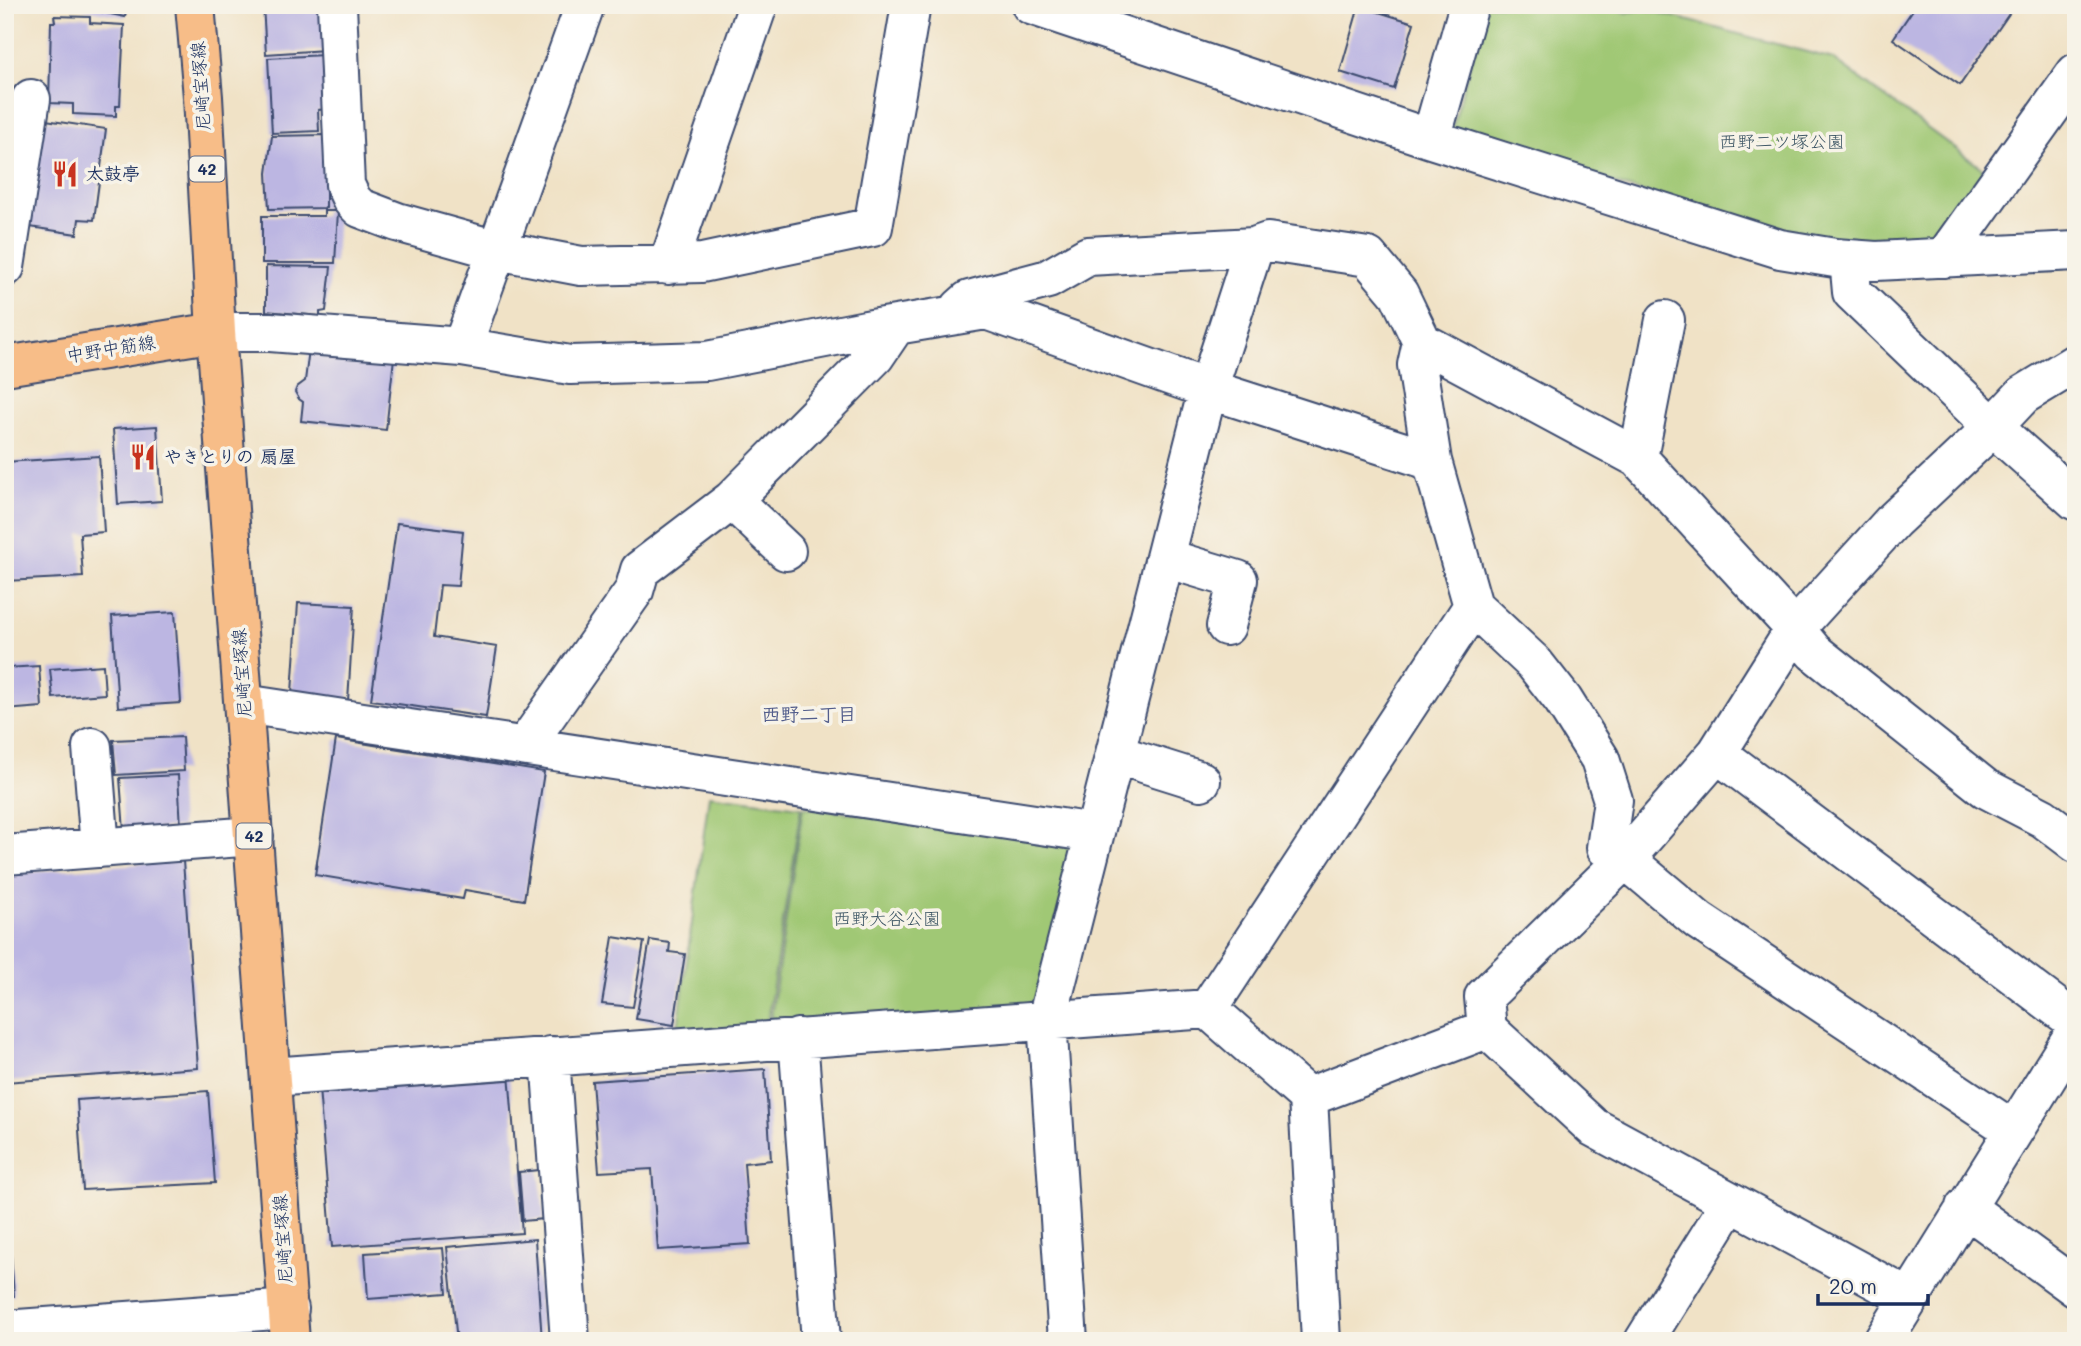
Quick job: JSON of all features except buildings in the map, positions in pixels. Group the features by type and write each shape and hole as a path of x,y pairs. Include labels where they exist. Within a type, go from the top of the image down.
{"main road":[{"name":"尼崎宝塚線","path":"195,5 216,332 290,1325"},
{"name":"中野中筋線","path":"5,366 216,332"}],"street":[{"path":"337,5 345,186 352,200 360,208 397,222 497,250 581,266 702,263 873,227 911,5"},
{"path":"462,347 585,5"},
{"path":"668,265 758,5"},
{"path":"1031,5 1431,139 1780,249 1876,261 2076,251"},
{"path":"1431,139 1469,5"},
{"path":"1944,258 2076,73"},
{"path":"5,267 31,99"},
{"path":"948,316 969,300 1048,279 1088,256 1254,247 1268,242 1368,257 1399,294 1422,342 1638,458 1814,652 1985,788 2043,818 2076,843"},
{"path":"1068,1341 1047,1020 1208,389 1254,247"},
{"path":"1849,259 1852,292 1993,427 2076,501"},
{"path":"216,332 270,332 462,347 570,365 707,361 986,310 1208,389 1432,461"},
{"path":"1638,458 1665,320"},
{"path":"525,746 634,591 640,570 732,500 875,356 896,325"},
{"path":"1422,342 1417,365 1432,461 1474,606 1534,663 1563,700 1600,759 1613,800 1606,848 1625,859 1699,921 2013,1130"},
{"path":"1909,1298 1592,1127 1487,1029 1484,997 1625,859 1717,753 1795,629 1893,521 2023,395 2076,363"},
{"path":"732,500 786,551"},
{"path":"1165,558 1238,580 1226,626"},
{"path":"1208,1009 1474,606"},
{"path":"244,704 1094,833"},
{"path":"92,747 100,848"},
{"path":"1717,753 2076,1022"},
{"path":"1115,754 1201,781"},
{"path":"5,855 254,836"},
{"path":"271,1077 1208,1009 1308,1097 1321,1341"},
{"path":"1308,1097 1487,1029"},
{"path":"1883,1341 2076,1031"},
{"path":"799,1038 821,1341"},
{"path":"550,1056 570,1341"},
{"path":"1644,1341 1730,1203"},
{"path":"1965,1207 2076,1288"},
{"path":"5,1330 290,1325"}],"green space":[{"name":"西野二ツ塚公園","path":"1486,5 1606,5 1625,13 1645,9 1833,59 1991,175 1947,238 1826,249 1451,133"},
{"path":"709,795 801,807 766,1030 677,1034"},
{"name":"西野大谷公園","path":"803,807 1075,842 1038,996 1024,1009 769,1029"}],"place":[{"name":"太鼓亭","path":"65,174"},
{"name":"やきとりの 扇屋","path":"143,457"}],"district":[{"name":"西野二丁目","path":"809,714"}]}
